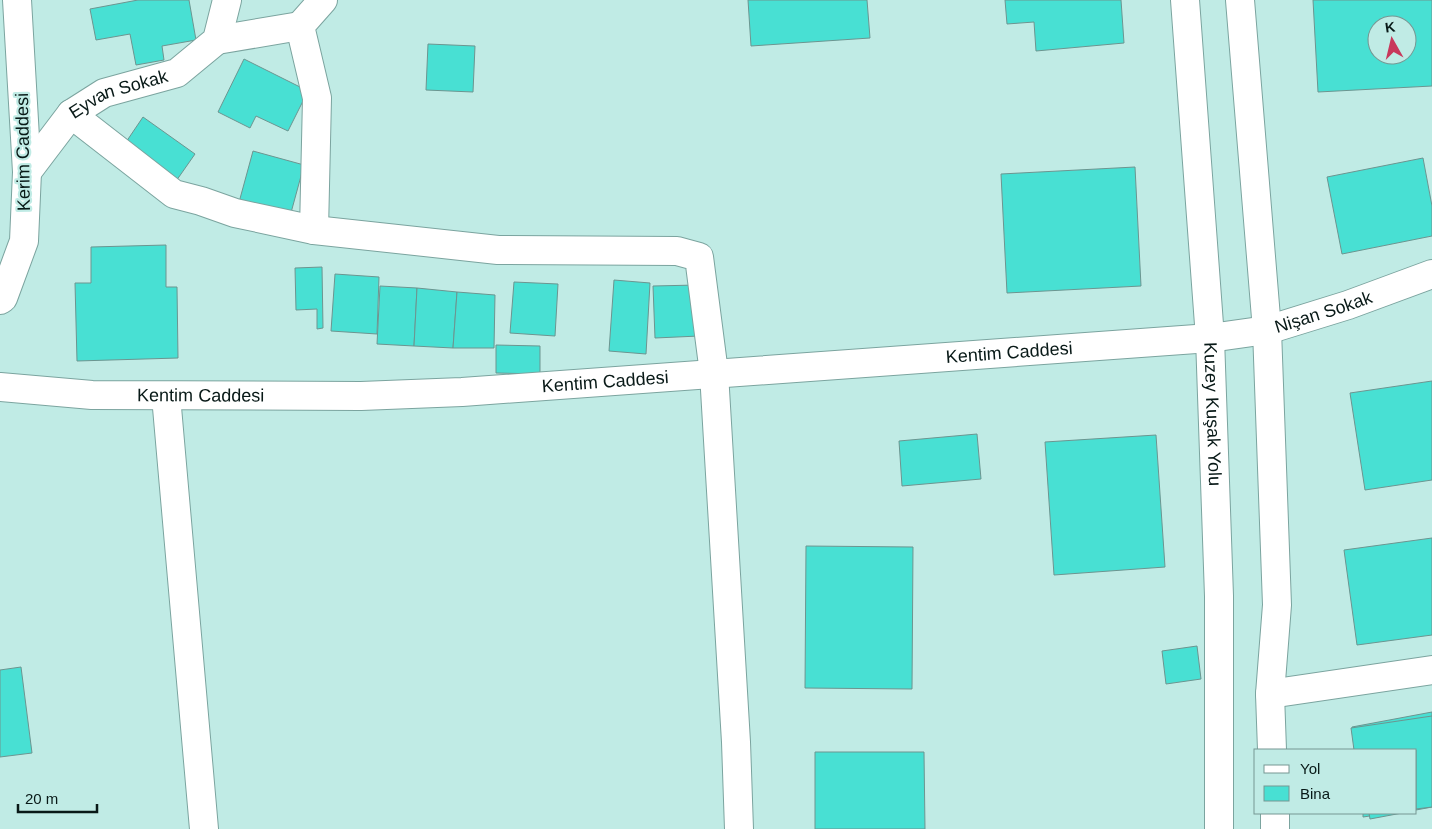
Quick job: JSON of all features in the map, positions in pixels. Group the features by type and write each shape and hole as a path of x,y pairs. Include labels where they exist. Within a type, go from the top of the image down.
{"street":[{"name":"Kerim Caddesi","path":"0,300 3,298 24,242 27,172 17,0"},
{"path":"227,0 217,40 300,26 323,0"},
{"name":"Kuzey Kuşak Yolu","path":"1186,0 1210,338 1219,596 1219,829"},
{"path":"1240,0 1267,330 1276,605 1270,694 1272,749"},
{"path":"300,26 316,98 314,230"},
{"name":"Eyvan Sokak","path":"27,172 71,114 104,93 177,72 217,40"},
{"path":"71,114 174,194 235,213 314,230 498,250 677,251 699,257 714,373 736,732 739,829"},
{"name":"Nişan Sokak","path":"1210,338 1267,330 1348,305 1432,274"},
{"name":"Kentim Caddesi","path":"0,387 92,395 166,396 361,396 462,392 1210,338"},
{"path":"166,396 204,829"},
{"path":"1270,694 1432,670"},
{"path":"1275,814 1275,829"}],"building":[{"path":"138,0 189,0 196,40 162,46 164,60 136,65 130,34 96,40 90,9"},
{"path":"748,0 867,0 870,38 751,46"},
{"path":"1005,0 1121,0 1124,43 1036,51 1034,22 1007,24"},
{"path":"1313,0 1432,0 1432,86 1318,92"},
{"path":"428,44 475,46 473,92 426,90"},
{"path":"244,59 308,91 288,131 256,116 250,128 218,112"},
{"path":"143,117 195,154 174,184 122,148"},
{"path":"253,151 304,165 289,220 238,206"},
{"path":"1423,158 1432,206 1432,236 1342,254 1327,177"},
{"path":"1135,167 1141,286 1007,293 1001,174"},
{"path":"166,245 166,287 177,287 178,358 77,361 75,283 91,283 91,247"},
{"path":"322,267 323,328 317,329 317,309 296,310 295,268"},
{"path":"335,274 379,277 377,334 331,331"},
{"path":"614,280 650,283 646,354 609,351"},
{"path":"514,282 558,284 555,336 510,333"},
{"path":"697,285 699,336 655,338 653,286"},
{"path":"380,286 417,288 414,346 377,344"},
{"path":"417,288 457,292 453,348 414,346"},
{"path":"457,292 495,295 494,348 453,348"},
{"path":"496,345 540,346 540,374 496,373"},
{"path":"1432,381 1432,480 1365,490 1350,393"},
{"path":"977,434 981,479 902,486 899,441"},
{"path":"1156,435 1165,567 1054,575 1045,442"},
{"path":"1432,538 1432,635 1357,645 1344,550"},
{"path":"806,546 913,547 912,689 805,688"},
{"path":"1197,646 1201,679 1166,684 1162,651"},
{"path":"21,667 32,753 0,757 0,670"},
{"path":"1432,712 1432,807 1417,810 1417,749 1357,749 1352,727"},
{"path":"1432,716 1432,807 1417,809 1417,749 1354,749 1351,728"},
{"path":"815,752 924,752 925,829 815,829"},
{"path":"1363,814 1383,814 1363,817"},
{"path":"1369,814 1397,814 1370,819"}]}
